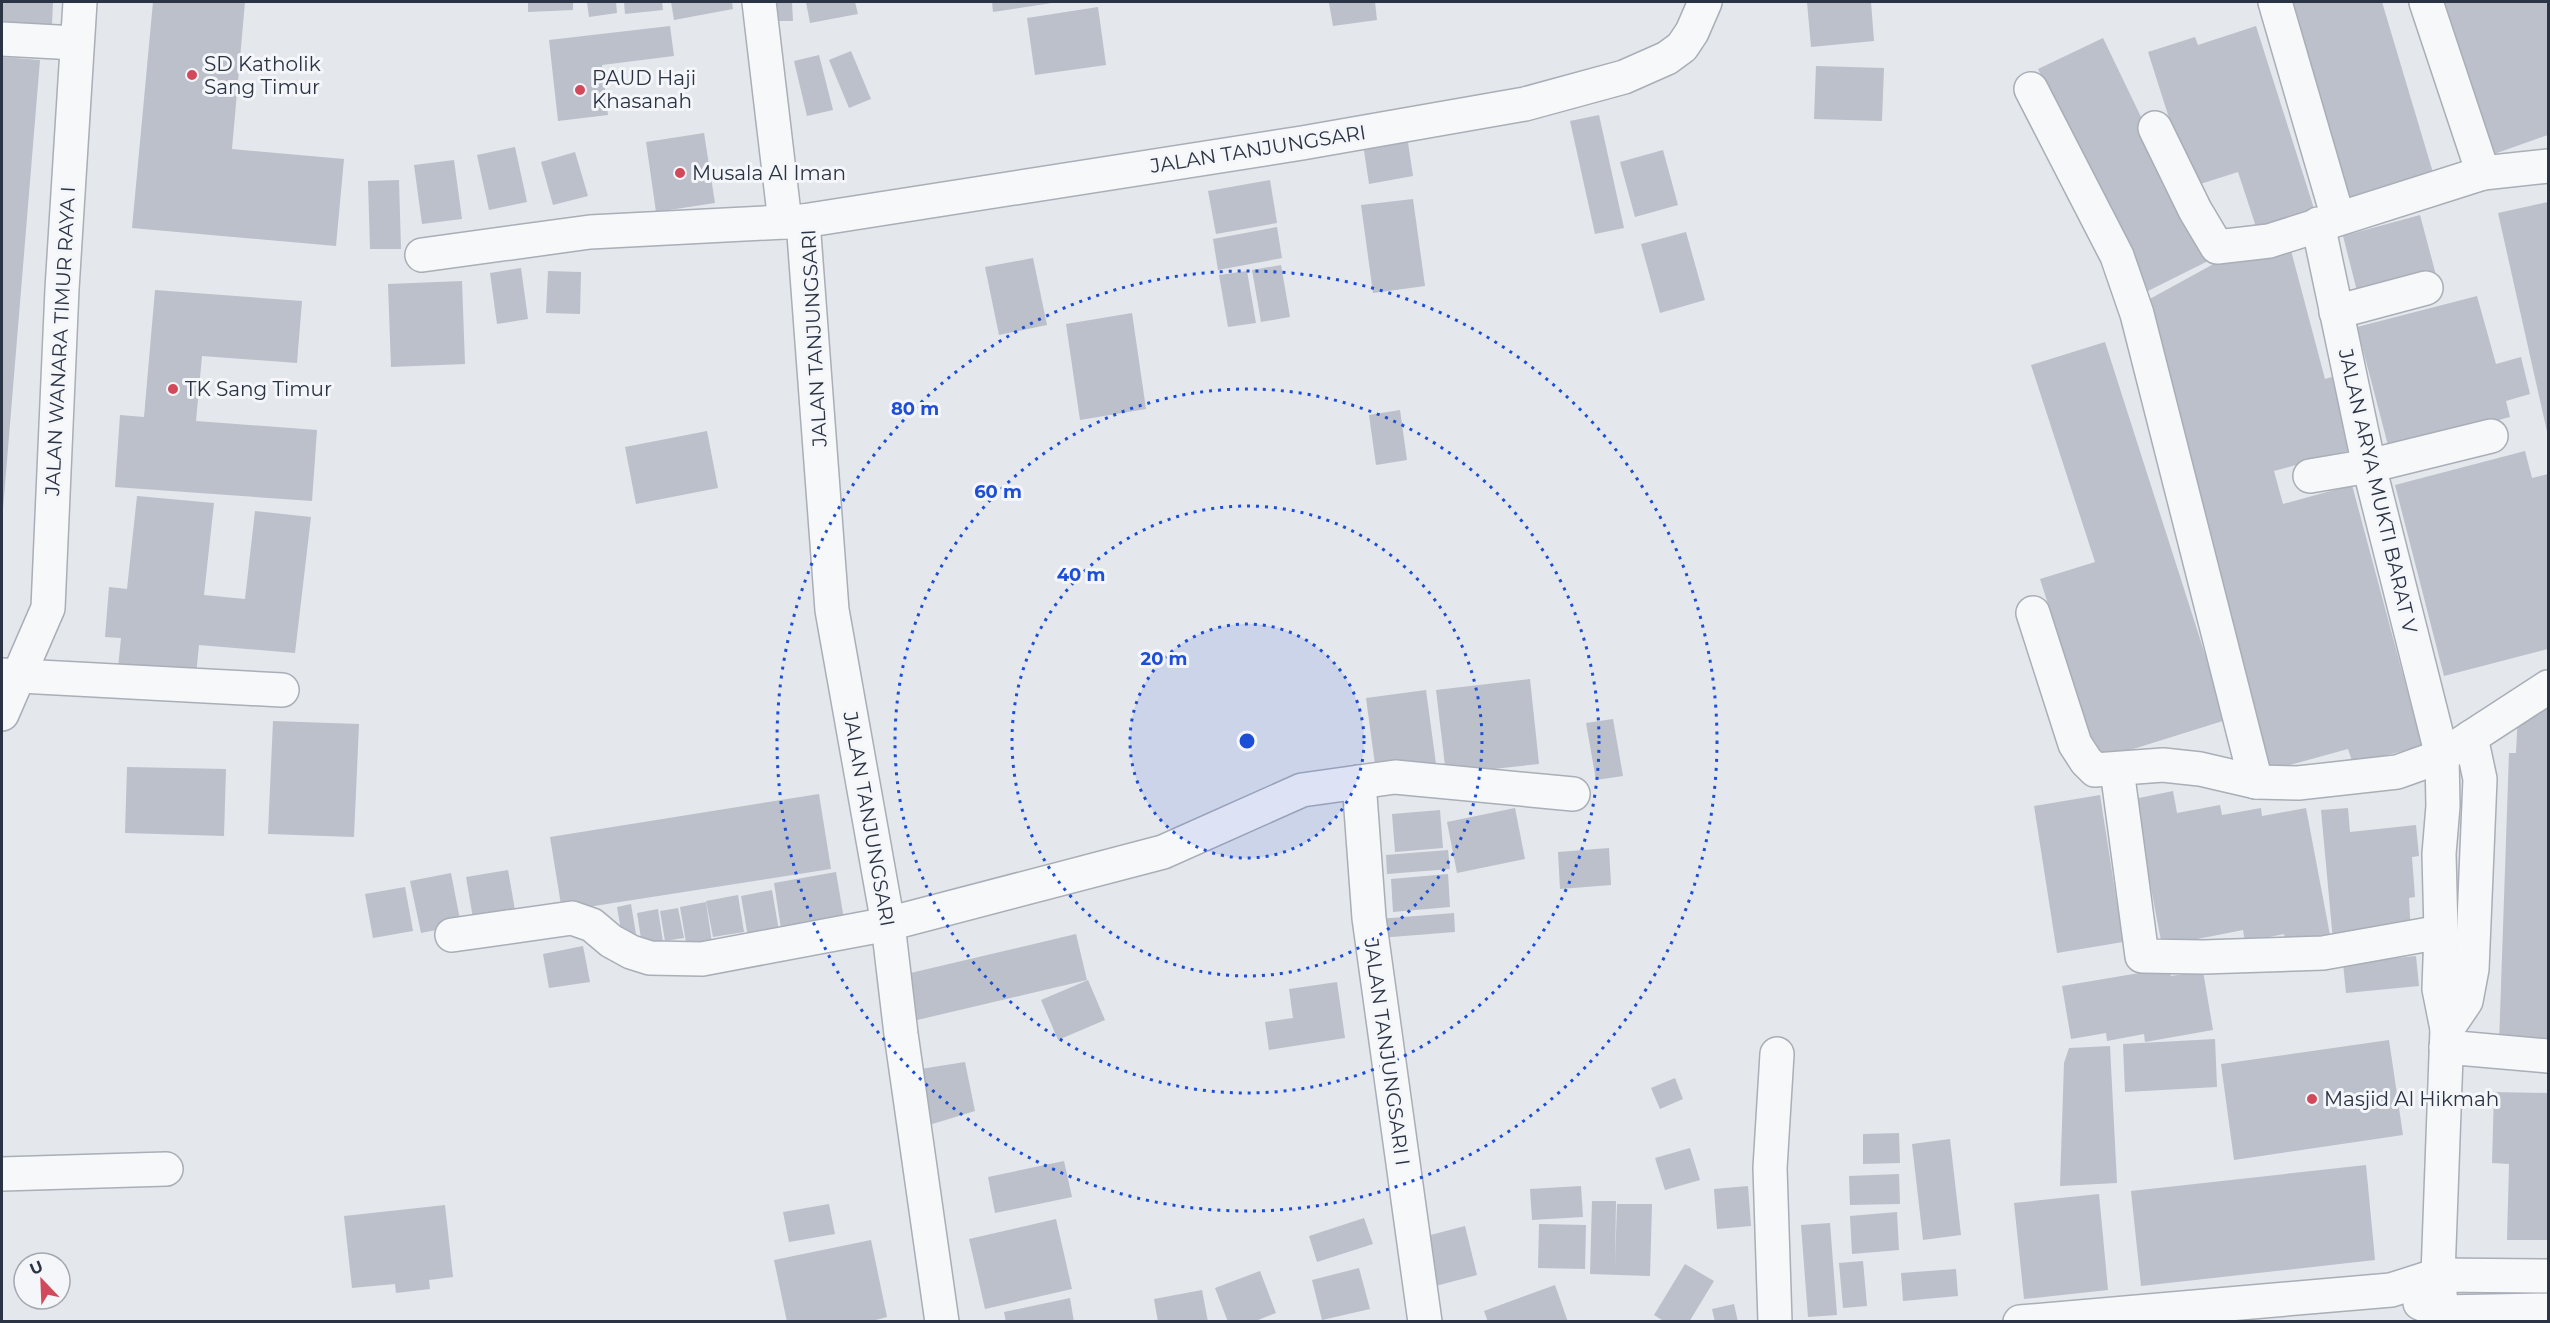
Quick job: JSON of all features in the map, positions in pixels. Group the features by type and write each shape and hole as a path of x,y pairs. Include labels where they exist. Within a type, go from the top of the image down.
{"street":[{"name":"JALAN WANARA TIMUR RAYA I","path":"2,714 10,675 48,608 76,43 80,2"},
{"name":"JALAN TANJUNGSARI","path":"759,2 794,222 832,610 888,924 901,1034 942,1322"},
{"name":"JALAN TANJUNGSARI","path":"794,222 1302,143 1525,104 1624,77 1667,58 1682,47 1692,32 1705,2"},
{"name":"JALAN ARYA MUKTI BARAT V","path":"2275,2 2328,221 2336,312 2369,466 2442,756 2439,989 2447,1038 2438,1275 2442,1317"},
{"path":"2426,2 2483,173"},
{"path":"2,39 76,43"},
{"path":"2031,89 2117,256 2137,314 2256,782"},
{"path":"2155,128 2195,210 2217,247 2269,241 2483,173 2548,166"},
{"path":"422,255 590,232 794,222"},
{"path":"2336,312 2426,288"},
{"path":"2310,476 2369,466 2492,436"},
{"path":"2033,613 2075,744 2095,770 2163,765 2200,769 2256,782 2298,783 2397,772 2442,756 2548,687"},
{"path":"10,675 282,690"},
{"path":"2471,737 2480,779 2472,969 2466,1001 2447,1038 2548,1056"},
{"path":"2117,770 2142,956 2203,957 2323,952 2441,932"},
{"path":"452,935 572,918 592,925 611,941 631,952 650,958 702,959 888,924 1162,852 1302,790 1395,777 1573,794"},
{"name":"JALAN TANJUNGSARI I","path":"1359,782 1369,918 1425,1322"},
{"path":"1775,1322 1770,1168 1777,1054"},
{"path":"2,1174 166,1169"},
{"path":"2020,1322 2391,1290 2438,1275 2548,1275"},
{"path":"2391,1290 2442,1317 2548,1310"}],"building":[{"path":"2,2 53,2 52,25 2,22"},
{"name":"SD Katholik Sang Timur","path":"153,2 245,2 232,149 344,159 336,246 132,228"},
{"path":"528,2 573,2 573,10 528,12"},
{"path":"587,2 616,2 617,13 589,17"},
{"path":"624,2 662,2 663,10 625,14"},
{"path":"671,2 732,2 733,9 674,20"},
{"path":"771,2 792,2 793,21 772,21"},
{"path":"806,2 855,2 858,14 810,23"},
{"path":"992,2 1052,2 1052,3 993,12"},
{"path":"1375,2 1377,20 1333,26 1329,3"},
{"path":"1807,2 1871,2 1874,41 1811,47"},
{"path":"2291,2 2382,2 2434,176 2351,201"},
{"path":"2442,2 2548,2 2548,135 2494,154"},
{"path":"1098,7 1106,65 1035,75 1027,18"},
{"name":"PAUD Haji Khasanah","path":"670,26 674,56 602,65 608,115 558,121 549,40"},
{"path":"2256,26 2317,218 2259,236 2238,172 2191,187 2148,52 2195,37 2198,45"},
{"path":"2103,38 2210,260 2146,292 2038,69"},
{"path":"851,51 871,99 849,108 829,60"},
{"path":"819,55 833,110 807,116 794,61"},
{"path":"2,57 40,60 3,509 2,509"},
{"path":"1816,66 1884,68 1882,121 1814,119"},
{"path":"1599,115 1624,228 1595,234 1570,121"},
{"name":"Musala Al Iman","path":"704,133 715,203 656,212 646,142"},
{"path":"1407,136 1413,176 1369,184 1363,144"},
{"path":"515,147 527,202 489,210 477,155"},
{"path":"1663,150 1678,205 1635,217 1620,162"},
{"path":"575,152 588,196 553,205 541,162"},
{"path":"454,160 462,219 422,224 414,165"},
{"path":"399,180 401,249 370,249 368,181"},
{"path":"1270,180 1277,223 1216,234 1208,191"},
{"path":"1413,199 1425,286 1373,293 1361,205"},
{"path":"2548,202 2548,436 2498,213"},
{"path":"2420,215 2436,275 2358,295 2343,236"},
{"path":"1277,227 1282,258 1218,270 1213,239"},
{"path":"1686,232 1705,300 1660,313 1641,244"},
{"path":"2289,243 2325,379 2335,376 2355,449 2274,471 2283,504 2352,485 2422,746 2353,764 2348,749 2268,771 2146,301 2219,261"},
{"path":"1033,258 1047,325 999,335 985,267"},
{"path":"1281,265 1290,317 1261,322 1252,270"},
{"path":"521,268 528,319 497,324 490,273"},
{"path":"548,271 581,272 580,314 546,313"},
{"path":"1247,271 1256,323 1228,327 1219,275"},
{"path":"462,281 465,364 391,367 388,284"},
{"name":"TK Sang Timur","path":"155,290 302,301 297,363 202,356 196,421 317,430 312,501 115,487 120,415 144,417"},
{"path":"2477,296 2496,364 2521,357 2530,394 2506,401 2510,417 2389,449 2357,327"},
{"path":"1132,313 1146,409 1080,420 1066,324"},
{"path":"2105,342 2226,720 2098,760 2040,579 2095,562 2031,365"},
{"path":"1400,410 1407,460 1376,465 1369,415"},
{"path":"707,431 718,488 636,504 625,447"},
{"path":"2525,451 2532,478 2548,474 2548,649 2444,676 2395,485"},
{"path":"137,496 214,503 204,595 245,599 255,511 311,517 295,653 199,645 196,675 118,668 121,638 105,637 109,587 127,589"},
{"path":"1530,679 1539,764 1446,774 1436,690"},
{"path":"1426,690 1436,764 1376,772 1366,698"},
{"path":"2540,702 2548,702 2548,1045 2499,1044 2509,753 2516,753 2518,712 2540,713"},
{"path":"1613,719 1623,776 1596,780 1586,723"},
{"path":"273,721 359,724 354,837 268,834"},
{"path":"127,767 226,769 224,836 125,833"},
{"path":"2173,791 2177,813 2220,805 2222,815 2261,808 2262,816 2306,808 2330,935 2286,943 2284,934 2245,942 2243,930 2162,946 2134,799"},
{"path":"819,794 831,869 562,911 550,837"},
{"path":"2100,795 2123,942 2057,953 2034,806"},
{"path":"1515,808 1525,859 1457,873 1447,822"},
{"path":"2348,808 2350,832 2416,825 2419,856 2412,857 2415,897 2409,898 2411,934 2333,941 2321,810"},
{"path":"1440,810 1443,848 1395,852 1392,814"},
{"path":"1609,848 1611,885 1560,889 1558,852"},
{"path":"1448,850 1450,869 1387,874 1386,855"},
{"path":"508,870 516,916 474,924 466,877"},
{"path":"836,872 845,925 782,935 774,883"},
{"path":"451,873 461,925 421,933 410,881"},
{"path":"1448,874 1450,907 1393,912 1391,879"},
{"path":"405,887 413,931 373,938 365,894"},
{"path":"772,890 779,931 748,937 741,896"},
{"path":"738,895 744,932 713,937 706,901"},
{"path":"706,902 712,943 687,948 680,907"},
{"path":"631,904 637,940 623,942 617,907"},
{"path":"678,908 684,938 665,941 660,911"},
{"path":"658,909 663,942 642,945 637,913"},
{"path":"1454,913 1455,932 1379,938 1378,919"},
{"path":"1076,934 1087,980 913,1021 902,975"},
{"path":"583,946 590,982 549,988 543,954"},
{"path":"2416,956 2419,986 2346,993 2343,963"},
{"path":"2169,968 2171,976 2203,971 2213,1030 2145,1042 2144,1034 2107,1041 2106,1033 2071,1039 2062,986"},
{"path":"1088,980 1105,1020 1058,1040 1041,1000"},
{"path":"1337,982 1345,1038 1269,1050 1265,1022 1293,1018 1289,989"},
{"path":"2215,1039 2217,1087 2125,1092 2123,1044"},
{"name":"Masjid Al Hikmah","path":"2389,1040 2403,1135 2234,1160 2221,1064"},
{"path":"2110,1046 2117,1183 2060,1186 2064,1063 2069,1048"},
{"path":"965,1062 975,1111 916,1129 914,1070"},
{"path":"1675,1078 1683,1099 1660,1109 1651,1088"},
{"path":"2494,1092 2548,1093 2548,1240 2507,1240 2509,1164 2492,1163"},
{"path":"1899,1133 1900,1163 1863,1164 1863,1134"},
{"path":"1950,1139 1961,1235 1923,1240 1912,1144"},
{"path":"1690,1148 1700,1180 1665,1190 1655,1158"},
{"path":"1064,1161 1072,1197 995,1213 988,1177"},
{"path":"2366,1165 2375,1260 2141,1286 2131,1191"},
{"path":"1899,1174 1900,1204 1850,1205 1849,1176"},
{"path":"1581,1186 1583,1217 1532,1220 1530,1189"},
{"path":"1748,1186 1751,1226 1717,1229 1714,1189"},
{"path":"2099,1194 2108,1290 2024,1299 2014,1203"},
{"path":"1592,1201 1616,1201 1615,1266 1617,1204 1652,1204 1650,1276 1590,1274"},
{"path":"829,1204 835,1234 789,1242 783,1212"},
{"path":"445,1205 453,1277 429,1280 430,1289 396,1293 395,1284 352,1288 344,1216"},
{"path":"1897,1212 1899,1250 1852,1254 1850,1216"},
{"path":"1364,1218 1373,1244 1317,1262 1309,1236"},
{"path":"1056,1219 1072,1289 985,1309 969,1239"},
{"path":"1830,1223 1837,1315 1808,1317 1801,1225"},
{"path":"1539,1224 1586,1225 1585,1269 1538,1268"},
{"path":"1465,1226 1477,1275 1432,1287 1419,1238"},
{"path":"871,1240 887,1317 868,1322 787,1322 774,1260"},
{"path":"1863,1261 1867,1306 1843,1308 1839,1263"},
{"path":"1685,1264 1714,1281 1689,1322 1665,1322 1654,1315"},
{"path":"1359,1268 1370,1309 1322,1320 1312,1280"},
{"path":"1956,1269 1958,1296 1903,1301 1901,1273"},
{"path":"1260,1271 1276,1313 1253,1322 1228,1322 1215,1288"},
{"path":"1555,1285 1568,1322 1488,1322 1484,1311"},
{"path":"1202,1290 1208,1322 1158,1322 1154,1299"},
{"path":"1070,1298 1074,1322 1006,1322 1004,1312"},
{"path":"1734,1304 1738,1322 1715,1322 1712,1309"}],"place":[{"name":"SD Katholik Sang Timur","path":"192,75"},
{"name":"PAUD Haji Khasanah","path":"580,90"},
{"name":"Musala Al Iman","path":"680,173"},
{"name":"TK Sang Timur","path":"173,389"},
{"name":"Masjid Al Hikmah","path":"2312,1099"}]}
